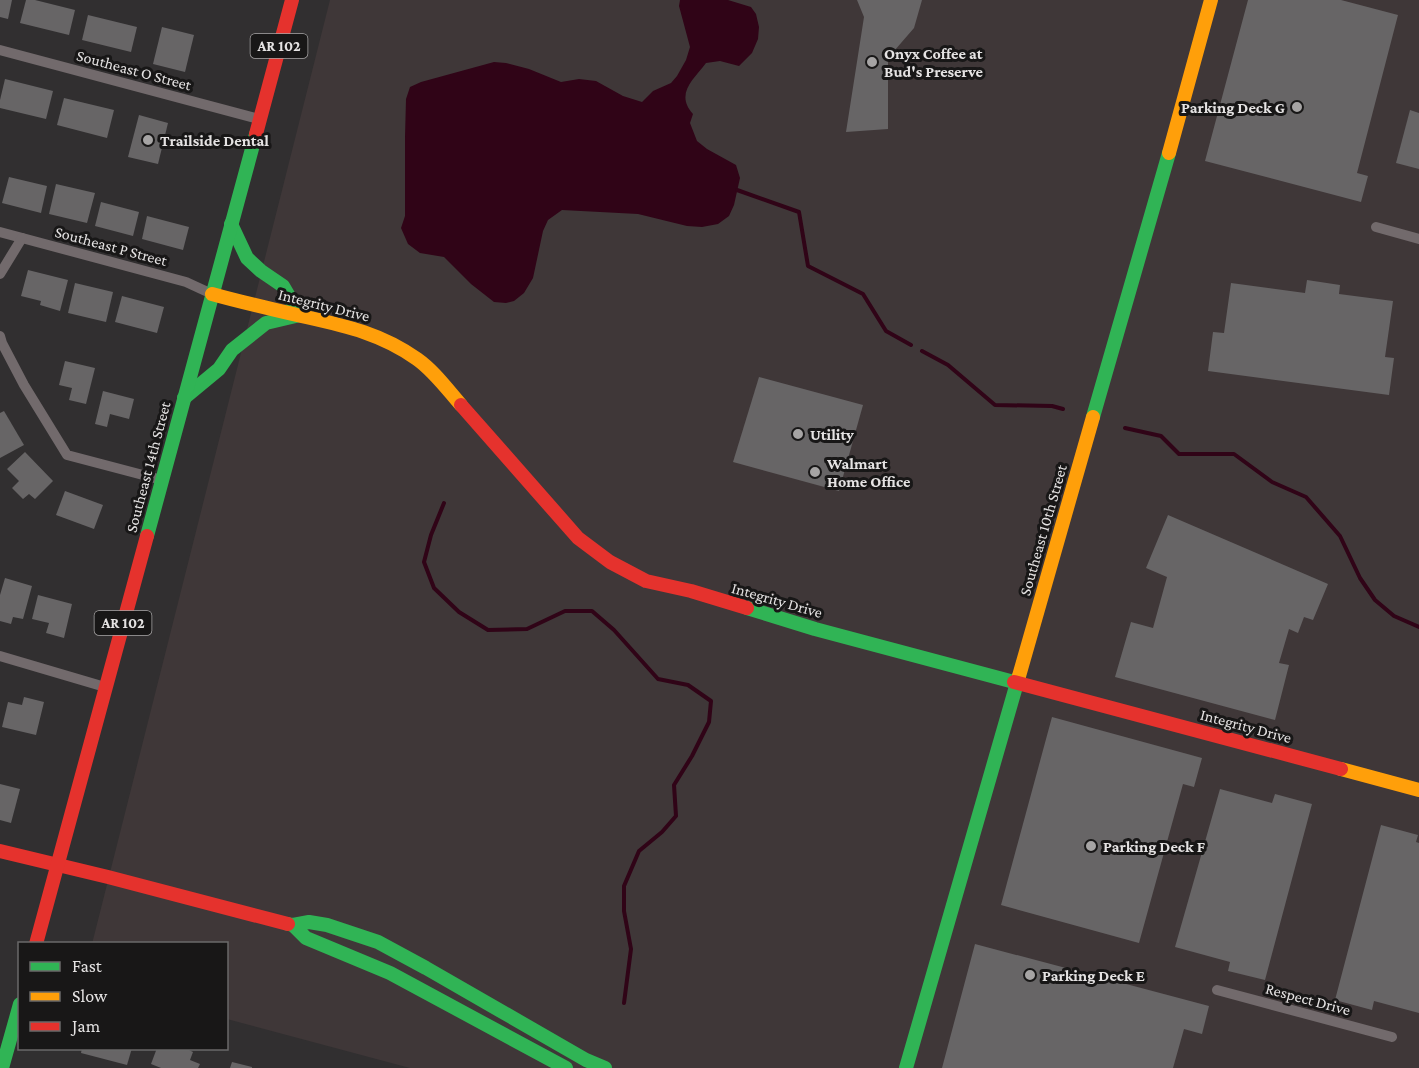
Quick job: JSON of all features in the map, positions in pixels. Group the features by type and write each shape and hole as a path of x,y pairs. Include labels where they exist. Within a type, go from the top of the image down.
{"street":[{"name":"Southeast 14th Street","path":"37,942 291,0"},
{"name":"Southeast 10th Street","path":"906,1068 1157,196 1211,0"},
{"name":"Southeast O Street","path":"0,50 259,119"},
{"path":"184,398 219,369 232,350 266,324 300,315 283,286 247,258 231,224"},
{"path":"1376,227 1419,239"},
{"name":"Southeast P Street","path":"0,232 186,282 212,294"},
{"path":"0,274 22,238"},
{"name":"Integrity Drive","path":"212,294 351,327 375,335 417,359 436,376 578,538 610,562 646,580 815,628 1419,790"},
{"path":"0,336 24,385 67,455 162,480"},
{"path":"0,656 105,687"},
{"path":"0,851 292,925 309,922 327,925 378,942 586,1060 605,1068"},
{"path":"292,925 306,938 390,973 566,1068"},
{"name":"Respect Drive","path":"1217,990 1392,1037"},
{"path":"4,1066 18,1012"}],"shaded area":[{"name":"Walmart Home Office","path":"330,0 1419,0 1419,1068 410,1068 228,1019 228,942 93,942"},
{"path":"680,0 728,0 751,7 756,14 759,27 758,39 752,53 739,66 720,61 706,63 691,81 686,94 688,107 693,114 690,123 697,141 736,165 740,178 729,216 718,224 702,227 687,226 638,214 562,210 548,220 543,231 533,278 524,293 514,301 506,303 494,302 471,284 444,257 420,253 408,244 401,228 405,216 406,99 410,87 494,62 529,69 561,82 579,79 596,81 623,96 642,102 653,91 671,83 686,60 690,47 679,6"}],"building":[{"path":"0,0 12,0 8,19 0,17"},
{"path":"26,0 75,10 69,35 20,23"},
{"name":"Onyx Coffee at Bud's Preserve","path":"857,0 922,0 914,28 888,58 888,129 846,132 864,17"},
{"name":"Parking Deck G","path":"1248,0 1341,0 1398,15 1357,173 1368,176 1361,202 1205,161"},
{"path":"88,15 137,27 131,52 82,40"},
{"path":"162,27 194,35 185,72 153,64"},
{"path":"5,79 53,91 46,119 0,108"},
{"path":"64,98 114,110 107,138 57,125"},
{"path":"1410,110 1419,113 1419,169 1396,163"},
{"name":"Trailside Dental","path":"139,115 168,123 158,164 128,157"},
{"path":"9,177 47,186 41,213 2,203"},
{"path":"56,184 95,193 87,223 49,214"},
{"path":"101,202 139,212 133,236 95,226"},
{"path":"147,216 189,227 183,250 142,239"},
{"path":"28,270 68,280 60,311 40,305 41,301 21,296"},
{"path":"1307,280 1340,285 1339,294 1393,301 1385,357 1394,358 1389,395 1208,371 1213,332 1224,333 1231,283 1305,293"},
{"path":"75,283 113,292 106,322 68,313"},
{"path":"122,296 164,307 157,333 115,322"},
{"path":"65,361 95,368 86,404 69,400 72,388 59,385"},
{"name":"Utility","path":"759,377 863,405 839,491 733,462"},
{"path":"103,391 134,399 129,419 110,414 107,427 95,424"},
{"path":"4,411 24,445 0,458 0,413"},
{"path":"25,452 53,481 35,499 29,494 23,499 12,488 19,481 7,469"},
{"path":"65,491 103,505 94,529 56,515"},
{"path":"1168,515 1328,584 1313,620 1304,617 1298,633 1289,629 1279,663 1289,665 1275,720 1115,677 1131,622 1153,628 1167,577 1146,568"},
{"path":"5,578 32,586 23,619 13,617 11,624 0,621 0,595"},
{"path":"38,595 72,604 64,638 46,633 49,623 32,619"},
{"path":"24,697 44,702 36,735 2,727 8,702 22,705"},
{"name":"Parking Deck F","path":"1052,717 1202,758 1194,787 1183,784 1139,943 1001,905"},
{"path":"0,784 20,789 11,823 0,820"},
{"path":"1220,789 1272,803 1275,794 1312,804 1265,980 1228,971 1230,962 1175,947"},
{"path":"1381,825 1418,835 1416,842 1419,843 1419,1013 1374,1001 1372,1010 1335,1000"},
{"name":"Parking Deck E","path":"975,944 1209,1006 1202,1034 1184,1029 1173,1068 942,1068"},
{"path":"82,1050 131,1050 127,1065 81,1053"},
{"path":"156,1050 189,1050 193,1052 190,1060 200,1064 198,1068 161,1068 151,1064"},
{"path":"232,1062 252,1067 252,1068 230,1068"}],"waterway":[{"path":"737,190 799,212 808,266 863,294 886,331 911,345"},
{"path":"922,351 948,365 995,405 1052,406 1063,409"},
{"path":"1125,428 1161,436 1179,454 1234,454 1272,482 1306,497 1340,536 1360,578 1375,600 1394,616 1419,627"},
{"path":"444,503 431,535 424,562 434,588 459,612 488,630 527,629 565,611 592,611 614,630 658,679 688,685 711,701 709,722 674,785 676,816 662,832 639,851 624,886 624,911 631,949 624,1003"}],"traffic: fast":[{"path":"147,536 256,134"},
{"path":"1093,417 1169,153"},
{"path":"184,398 219,369 232,350 266,323 300,315 283,286 247,258 231,224"},
{"path":"747,608 815,629 1014,682"},
{"path":"906,1068 1019,676"},
{"path":"288,924 309,922 327,925 378,942 586,1060 605,1068"},
{"path":"293,925 306,938 390,973 566,1068"},
{"path":"2,1068 18,1011"}],"traffic: slow":[{"path":"1169,153 1211,0"},
{"path":"212,294 344,326 388,342 423,364 461,405"},
{"path":"1019,676 1093,417"},
{"path":"1341,769 1419,790"}],"traffic: jam":[{"path":"256,134 292,0"},
{"path":"461,405 578,538 610,562 646,581 691,591 747,608"},
{"path":"37,942 147,536"},
{"path":"1014,682 1341,769"},
{"path":"0,851 288,924"}],"place":[{"name":"Onyx Coffee at Bud's Preserve","path":"872,62"},
{"name":"Parking Deck G","path":"1297,107"},
{"name":"Trailside Dental","path":"148,140"},
{"name":"Utility","path":"798,434"},
{"name":"Walmart Home Office","path":"815,472"},
{"name":"Parking Deck F","path":"1091,846"},
{"name":"Parking Deck E","path":"1030,975"}]}
